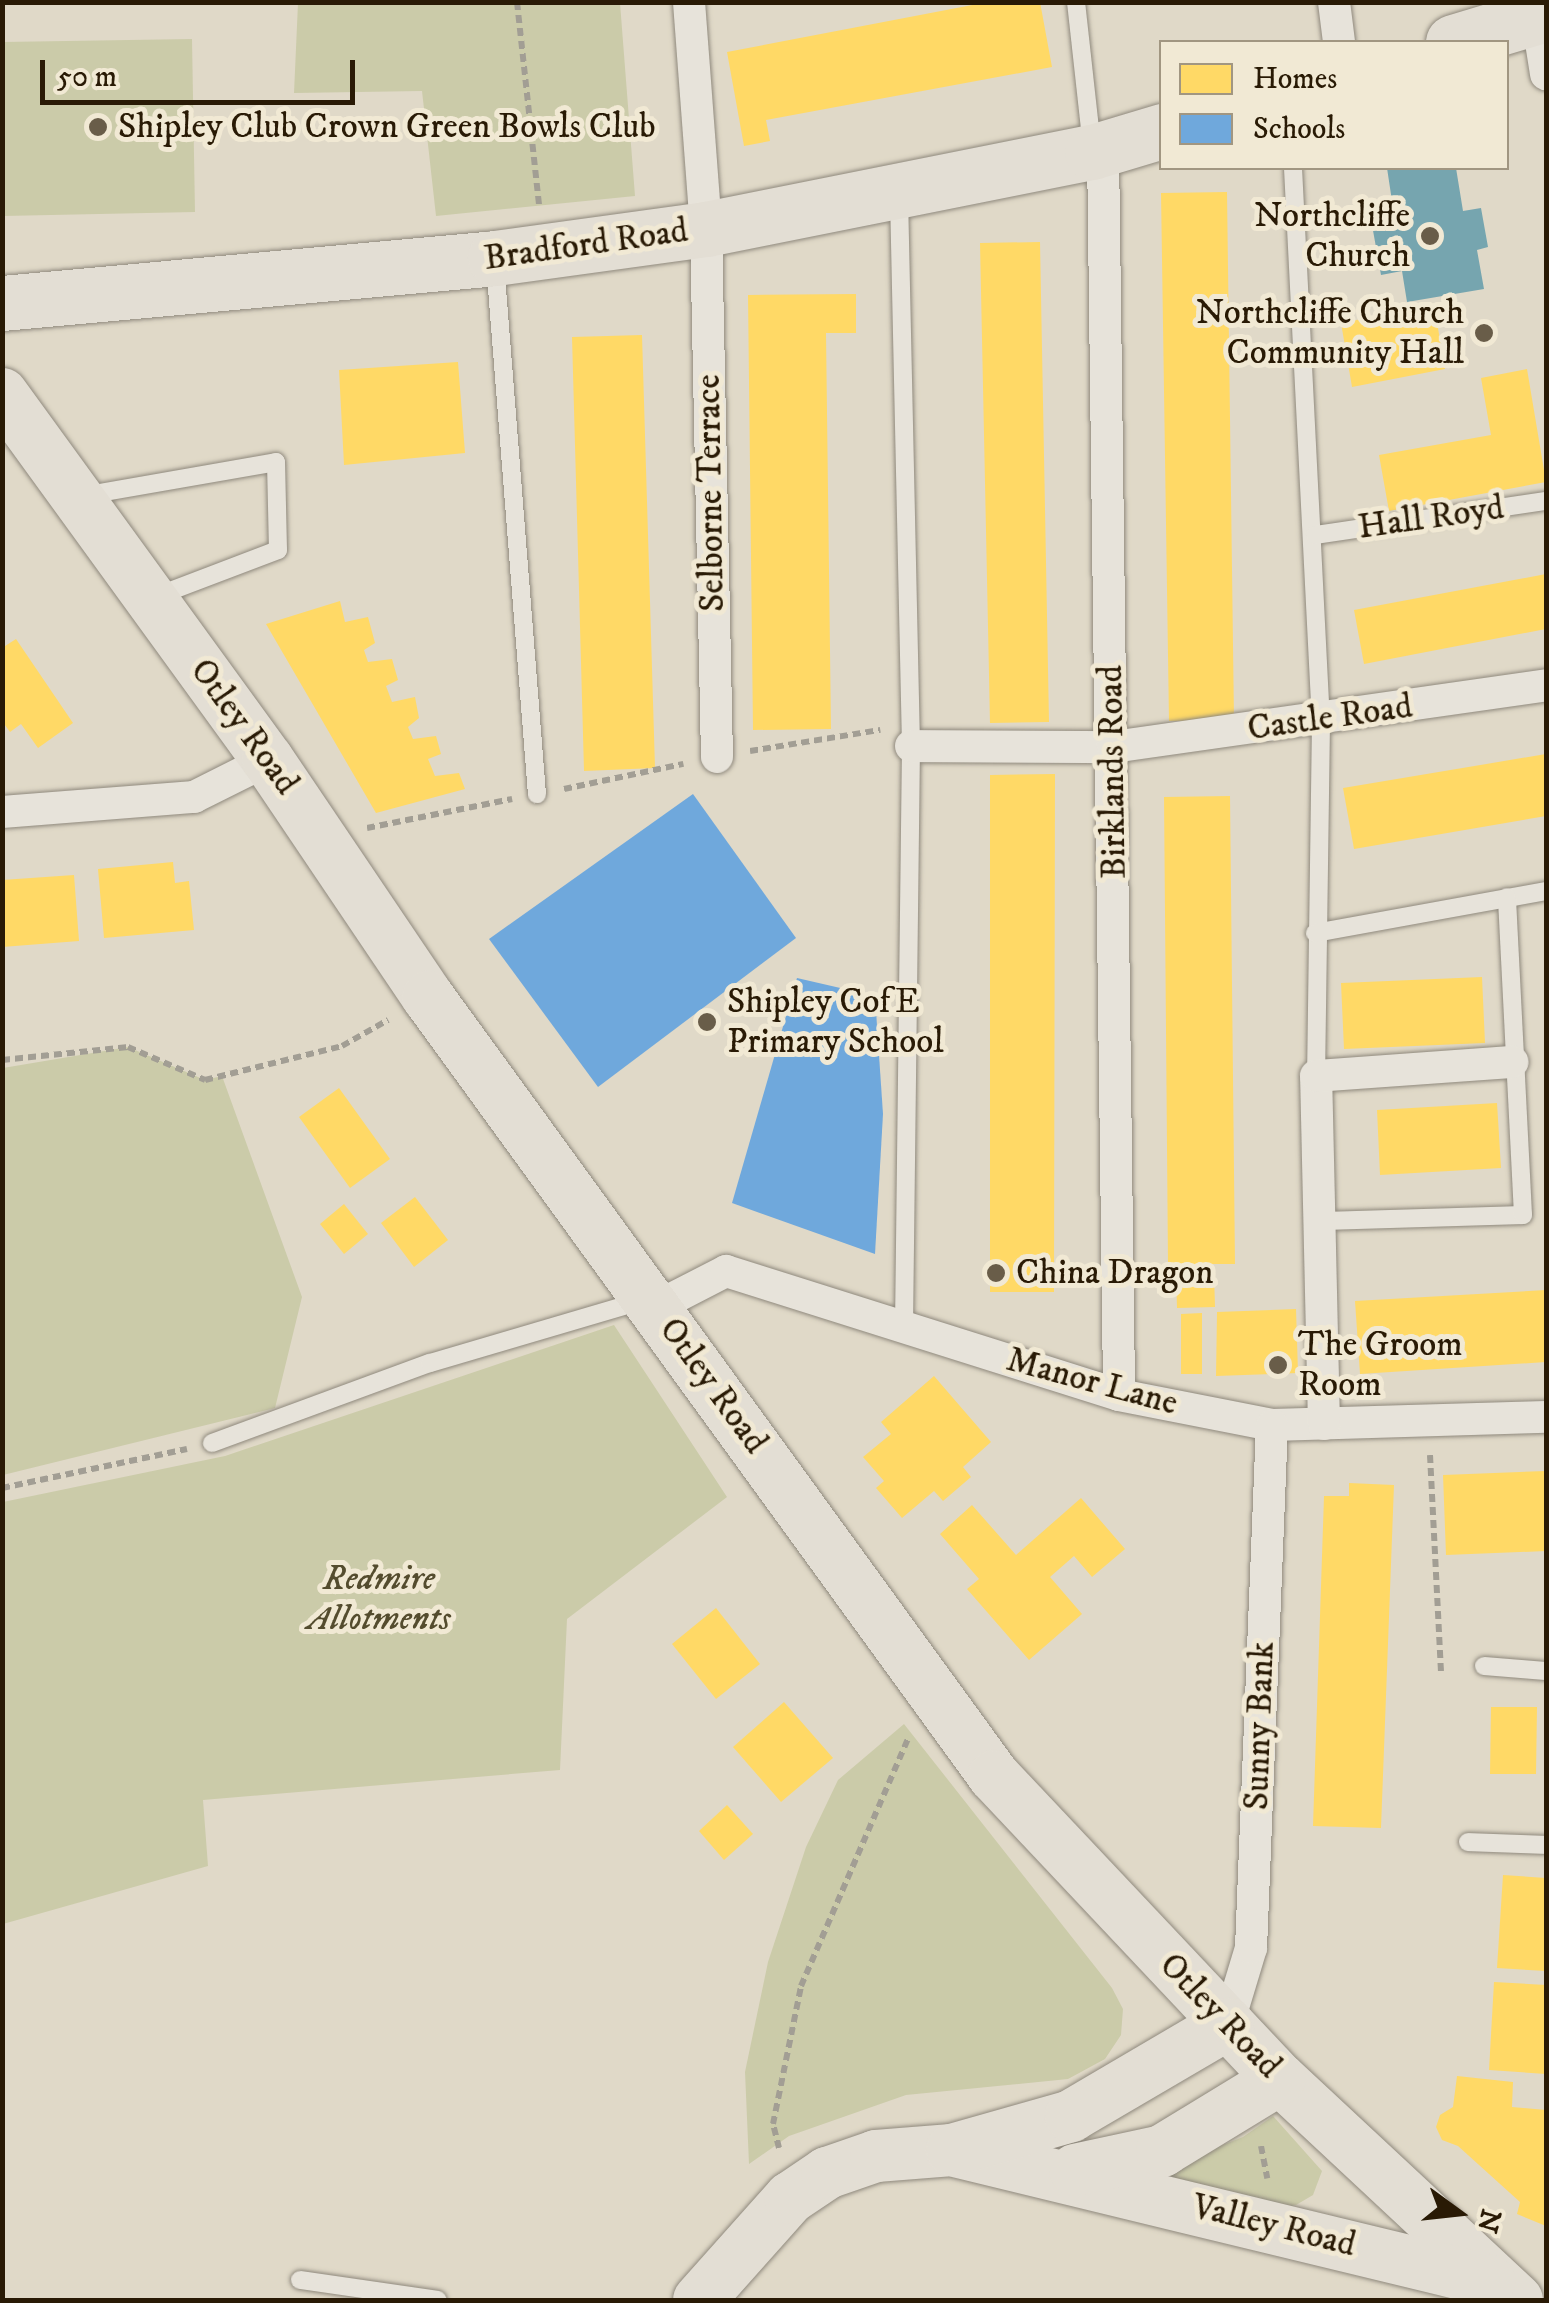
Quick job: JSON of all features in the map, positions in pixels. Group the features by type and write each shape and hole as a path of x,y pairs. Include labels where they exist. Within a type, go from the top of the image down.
{"highway":[{"path":"1460,40 1542,16"},
{"name":"Bradford Road","path":"2,303 519,255 706,229 1098,151 1159,132"}],"main road":[{"name":"Otley Road","path":"2,394 268,760 428,997 994,1776 1228,2024 1262,2091 1506,2292"},
{"name":"Valley Road","path":"708,2289 790,2198 827,2173 876,2156 952,2150 1109,2099 1228,2024"},
{"name":"Valley Road","path":"1050,2173 1118,2165 1162,2151 1262,2091"},
{"name":"Valley Road","path":"952,2150 1276,2225 1506,2292"}],"street":[{"name":"Selborne Terrace","path":"689,2 706,229 717,757"},
{"path":"1334,2 1339,40"},
{"path":"1542,16 1546,74"},
{"name":"Birklands Road","path":"1098,151 1113,747 1118,1394"},
{"name":"Castle Road","path":"911,735 1113,747 1321,722 1546,684"},
{"path":"2,812 194,797 268,760"},
{"path":"1324,1424 1324,1221 1316,1076 1513,1062"},
{"name":"Manor Lane","path":"653,1302 726,1271 1118,1394 1272,1425 1433,1424 1546,1417"},
{"name":"Sunny Bank","path":"1228,2024 1251,1948 1272,1425"}],"lane":[{"path":"1076,2 1098,151"},
{"path":"1293,170 1315,536 1321,722 1314,933 1316,1076"},
{"path":"899,190 911,735 904,1327"},
{"path":"519,255 538,794"},
{"path":"77,497 276,462 278,550 151,598"},
{"name":"Hall Royd","path":"1315,536 1546,501"},
{"path":"1314,933 1546,891"},
{"path":"1324,1221 1523,1216 1507,897"},
{"path":"212,1444 430,1363 653,1302"},
{"path":"1484,1666 1546,1671"},
{"path":"1468,1842 1546,1845"},
{"path":"300,2280 438,2300"}],"path":[{"path":"517,2 519,255"},
{"path":"322,837 717,757 911,735"},
{"path":"2,1060 128,1047 205,1080 342,1046 428,997"},
{"path":"1433,1424 1429,1468 1441,1674"},
{"path":"2,1488 212,1444"},
{"path":"790,2198 773,2124 801,1986 911,1733 937,1698"},
{"path":"1262,2091 1257,2128 1276,2225"}],"green space":[{"path":"298,3 620,3 635,196 436,216 422,91 294,93"},
{"name":"Shipley Club Crown Green Bowls Club","path":"192,39 195,212 3,216 3,42"},
{"path":"128,1047 205,1080 222,1076 302,1297 275,1408 3,1475 3,1068"},
{"name":"Redmire Allotments","path":"614,1325 727,1497 567,1619 560,1770 203,1800 208,1866 3,1924 3,1502 225,1456"},
{"path":"904,1724 1112,1988 1123,2009 1121,2035 1105,2059 1068,2079 906,2095 789,2136 749,2164 745,2072 768,1962 806,1847 838,1780"},
{"path":"1273,2116 1322,2171 1313,2195 1296,2205 1284,2208 1151,2173 1243,2137"}],"building: Homes":[{"path":"988,2 1040,2 1052,67 766,120 770,141 744,146 727,52"},
{"path":"1227,192 1234,720 1169,721 1161,193"},
{"path":"1040,242 1049,722 990,723 980,243"},
{"path":"856,294 856,333 826,333 831,729 753,730 748,295"},
{"path":"1434,305 1445,369 1352,387 1341,323"},
{"path":"642,335 655,768 584,771 572,337"},
{"path":"458,362 465,453 344,465 339,370"},
{"path":"1527,369 1546,482 1389,511 1379,455 1491,435 1481,378"},
{"path":"1546,574 1546,629 1364,664 1354,610"},
{"path":"340,601 345,622 368,617 375,643 364,650 368,662 392,659 398,680 386,686 392,702 415,697 419,718 408,727 413,739 436,736 441,754 428,759 435,776 459,773 465,789 376,813 266,624"},
{"path":"16,639 73,723 38,748 21,724 10,732 2,721 2,648"},
{"path":"1546,754 1546,816 1354,849 1343,788"},
{"path":"1055,774 1054,1292 990,1292 990,775"},
{"path":"1230,796 1235,1264 1168,1264 1164,797"},
{"path":"173,862 175,883 189,881 194,930 104,938 98,869"},
{"path":"74,875 79,941 2,947 2,880"},
{"path":"1482,977 1485,1043 1344,1049 1341,983"},
{"path":"339,1088 390,1159 350,1188 299,1117"},
{"path":"1497,1103 1501,1168 1380,1175 1377,1110"},
{"path":"415,1197 448,1240 414,1267 381,1223"},
{"path":"344,1204 368,1234 344,1254 320,1224"},
{"path":"1214,1273 1215,1307 1177,1308 1176,1274"},
{"path":"1546,1290 1546,1362 1360,1374 1355,1301"},
{"path":"1296,1309 1298,1373 1216,1376 1217,1312"},
{"path":"1202,1313 1202,1374 1181,1374 1181,1314"},
{"path":"934,1376 991,1442 963,1467 971,1477 943,1501 934,1491 902,1518 876,1488 884,1481 863,1457 891,1434 881,1422"},
{"path":"1546,1471 1546,1551 1446,1555 1443,1475"},
{"path":"1349,1483 1394,1485 1381,1828 1313,1826 1324,1496 1349,1496"},
{"path":"1081,1498 1125,1549 1092,1577 1074,1556 1050,1577 1082,1614 1029,1660 967,1589 979,1579 940,1534 972,1505 1016,1555"},
{"path":"716,1608 760,1664 716,1699 672,1644"},
{"path":"784,1702 833,1758 781,1802 733,1747"},
{"path":"1491,1707 1537,1707 1536,1774 1490,1774"},
{"path":"727,1805 753,1834 724,1860 699,1831"},
{"path":"1503,1875 1546,1878 1546,1971 1497,1968"},
{"path":"1494,1982 1546,1985 1546,2074 1489,2070"},
{"path":"1457,2076 1513,2082 1512,2107 1546,2110 1546,2226 1517,2214 1520,2202 1458,2146 1442,2140 1436,2127 1440,2115 1453,2107"}],"building: Schools":[{"path":"693,794 796,938 598,1087 489,939"},
{"path":"797,978 875,996 883,1114 875,1254 732,1203"}],"building: Public":[{"name":"Northcliffe Church","path":"1387,170 1456,170 1463,211 1481,208 1488,247 1477,250 1484,289 1407,302 1402,271 1381,275 1372,225 1395,221"}],"place":[{"name":"Shipley Club Crown Green Bowls Club","path":"98,127"},
{"name":"Northcliffe Church","path":"1430,236"},
{"name":"Northcliffe Church Community Hall","path":"1484,333"},
{"name":"Shipley CofE Primary School","path":"707,1022"},
{"name":"China Dragon","path":"996,1273"},
{"name":"The Groom Room","path":"1278,1365"}]}
